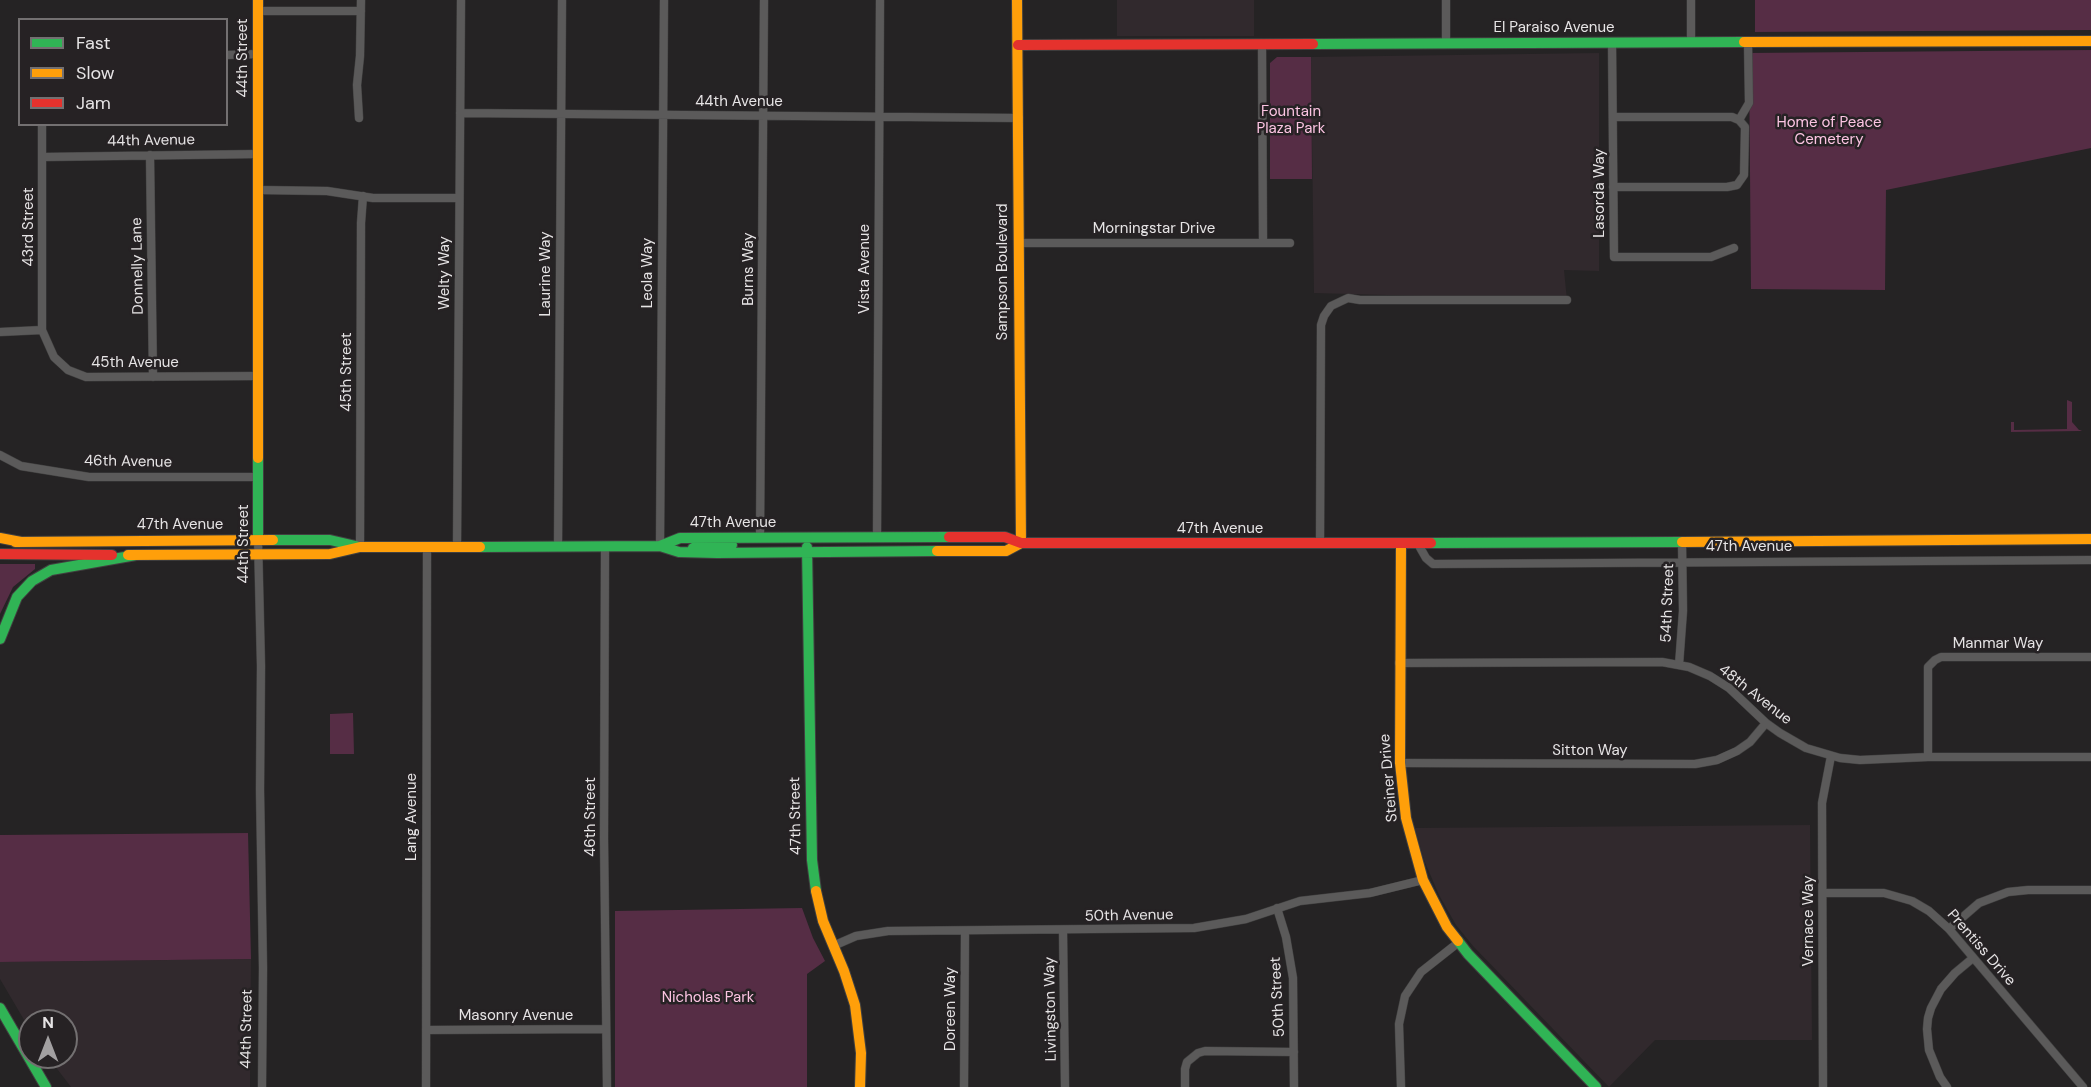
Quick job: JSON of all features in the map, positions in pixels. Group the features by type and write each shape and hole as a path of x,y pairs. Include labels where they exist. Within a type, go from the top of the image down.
{"main road":[{"name":"Sampson Boulevard","path":"1017,0 1021,543"},
{"name":"44th Street","path":"258,6 258,539"},
{"name":"El Paraiso Avenue","path":"1018,45 2091,41"},
{"name":"47th Avenue","path":"660,546 680,538 878,537 1005,537 1021,543 1320,544 2091,539"},
{"path":"679,552 699,546 752,545 760,538"},
{"name":"47th Street","path":"807,538 812,860 817,900 823,921 855,1005 861,1053 860,1087"},
{"name":"47th Avenue","path":"0,540 21,542 330,540 360,547 660,546 679,552 1006,551 1021,543"},
{"name":"Steiner Drive","path":"1401,544 1400,764 1406,818 1423,880 1447,927 1473,960 1596,1087"},
{"name":"47th Avenue","path":"0,554 330,554 360,547"},
{"path":"0,639 17,597 32,580 62,567 136,555"},
{"path":"0,1008 45,1087"},
{"path":"0,1026 45,1087"}],"street":[{"path":"359,118 357,85 361,0"},
{"name":"Welty Way","path":"457,547 461,0"},
{"name":"Laurine Way","path":"558,547 562,0"},
{"name":"Leola Way","path":"660,546 664,0"},
{"name":"Burns Way","path":"760,538 764,0"},
{"name":"Vista Avenue","path":"878,537 880,0"},
{"path":"1446,0 1446,43"},
{"path":"1691,0 1691,42"},
{"path":"258,6 361,11"},
{"name":"Lasorda Way","path":"1612,42 1614,257 1711,257 1734,248"},
{"path":"1739,120 1749,103 1748,42"},
{"path":"1262,44 1263,243"},
{"path":"228,55 259,54"},
{"name":"44th Avenue","path":"460,113 1018,118"},
{"path":"1613,117 1732,117 1739,120 1745,127 1744,175 1737,185 1727,187 1613,187"},
{"name":"43rd Street","path":"42,126 42,330"},
{"name":"44th Avenue","path":"43,157 259,154"},
{"name":"Donnelly Lane","path":"150,155 153,377"},
{"path":"258,190 327,191 363,196 459,198"},
{"name":"45th Street","path":"360,547 363,196"},
{"name":"Morningstar Drive","path":"1018,243 1290,243"},
{"path":"1320,544 1321,325 1331,306 1348,298 1360,300 1567,300"},
{"path":"0,332 42,330"},
{"name":"45th Avenue","path":"42,330 54,357 76,375 86,377 259,376"},
{"name":"46th Avenue","path":"0,455 21,466 89,477 259,477"},
{"name":"44th Street","path":"258,539 261,666 262,1087"},
{"name":"54th Street","path":"1679,665 1683,611 1682,542"},
{"name":"47th Avenue","path":"1418,544 1426,558 1433,564 2091,560"},
{"name":"46th Street","path":"605,547 607,1087"},
{"name":"Lang Avenue","path":"426,1087 427,548"},
{"name":"Manmar Way","path":"1928,757 1928,667 1935,660 1941,657 2091,657"},
{"name":"48th Avenue","path":"1399,663 1651,662 1679,665 1700,671 1720,682 1766,723 1797,744 1831,756 1860,760 1928,757 2091,757"},
{"name":"Sitton Way","path":"1400,764 1695,764 1717,760 1737,751 1750,742 1766,723"},
{"name":"Vernace Way","path":"1823,1087 1822,803 1831,756"},
{"name":"50th Avenue","path":"833,946 856,936 873,932 1194,928 1227,923 1318,897 1370,893 1423,880"},
{"path":"1949,928 1979,903 2008,892 2091,890"},
{"name":"Prentiss Drive","path":"1823,893 1874,893 1898,896 1921,906 1949,928 2083,1087"},
{"name":"50th Street","path":"1277,908 1286,937 1293,978 1293,1087"},
{"name":"Livingston Way","path":"1063,930 1065,1087"},
{"name":"Doreen Way","path":"964,1087 965,931"},
{"path":"1401,1087 1399,1024 1405,996 1422,972 1459,942"},
{"path":"1947,1087 1940,1077 1929,1050 1927,1029 1931,1008 1941,989 1973,958"},
{"name":"Masonry Avenue","path":"426,1030 605,1029"},
{"path":"1185,1087 1187,1062 1198,1053 1205,1051 1294,1052"}],"shaded area":[{"path":"1117,0 1254,0 1254,36 1117,36"},
{"path":"1599,53 1599,271 1564,270 1567,300 1314,293 1311,57"},
{"path":"1810,825 1812,1040 1655,1040 1609,1087 1473,946 1456,925 1439,895 1424,860 1415,828"},
{"path":"251,959 250,1087 71,1087 57,1069 78,1069 78,1009 18,1010 0,979 0,962"}],"green space":[{"path":"1755,0 2091,0 2091,30 1755,32"},
{"name":"Home of Peace Cemetery","path":"2091,50 2091,148 1886,190 1885,290 1751,289 1749,53"},
{"name":"Fountain Plaza Park","path":"1277,57 1311,57 1312,179 1270,179 1270,63"},
{"path":"2067,400 2072,402 2072,422 2079,430 2082,430 2011,432 2011,422 2014,422 2014,430 2067,429"},
{"path":"0,564 35,564 35,569 13,587 0,614"},
{"path":"353,713 354,754 330,754 330,714"},
{"path":"248,833 251,959 0,962 0,835"},
{"name":"Nicholas Park","path":"802,908 813,938 825,961 807,974 807,1087 615,1087 615,911"}],"traffic: fast":[{"path":"1313,44 1744,42"},
{"path":"258,458 258,539"},
{"path":"660,546 680,538 949,537"},
{"path":"273,540 330,540 356,546"},
{"path":"1431,543 1682,542"},
{"path":"693,548 732,545"},
{"path":"480,547 660,546 679,552 717,553 937,551"},
{"path":"807,547 812,860 816,891"},
{"path":"0,639 17,597 32,581 51,570 136,555"},
{"path":"1458,941 1596,1087"},
{"path":"0,1008 46,1087"}],"traffic: slow":[{"path":"258,0 258,458"},
{"path":"1017,0 1021,543"},
{"path":"1744,42 2091,41"},
{"path":"0,538 21,542"},
{"path":"1682,542 2091,539"},
{"path":"15,542 273,540"},
{"path":"937,551 1006,551 1021,543"},
{"path":"1401,544 1400,763 1406,818 1423,880 1447,927 1458,941"},
{"path":"128,555 330,554 360,547 480,547"},
{"path":"816,891 823,921 844,971 855,1005 861,1053 860,1087"}],"traffic: jam":[{"path":"1018,45 1313,44"},
{"path":"949,537 1005,537 1021,543 1431,543"},
{"path":"0,554 112,555"}]}
